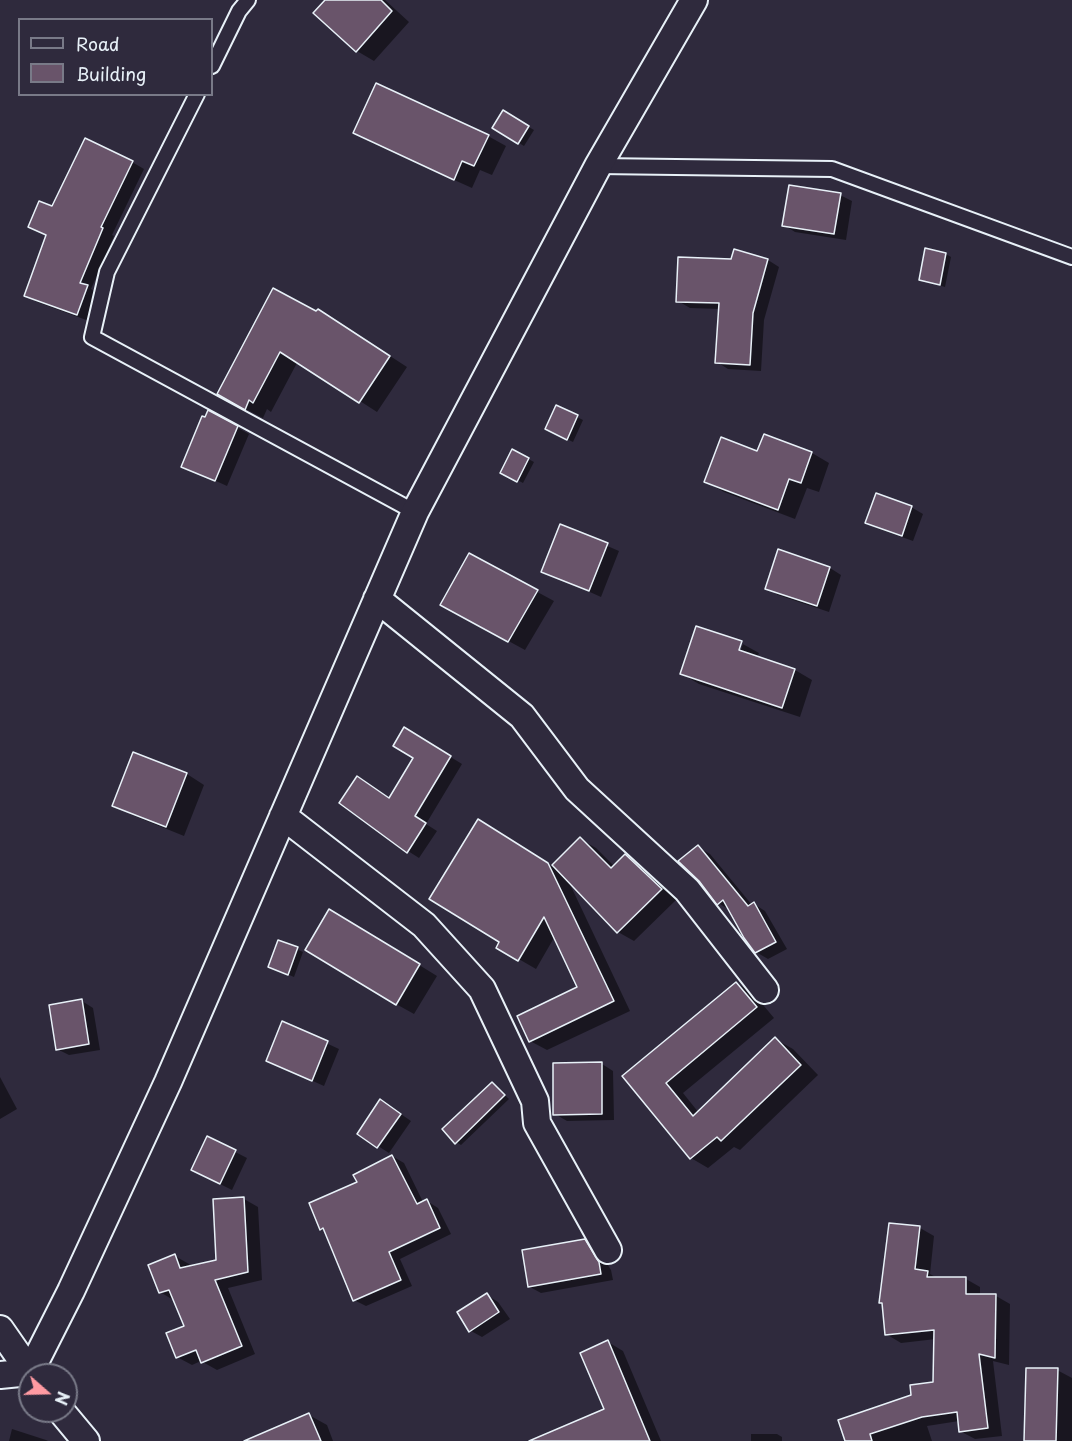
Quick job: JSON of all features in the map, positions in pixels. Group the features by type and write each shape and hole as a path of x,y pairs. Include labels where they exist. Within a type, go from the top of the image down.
{"street":[{"path":"36,1363 168,1082 415,512 598,166 694,0"},
{"path":"377,599 522,716 577,789 687,890 765,990"},
{"path":"283,816 424,925 482,989 535,1101 537,1123 608,1250"},
{"path":"0,1329 24,1363"},
{"path":"0,1375 18,1374"},
{"path":"71,1423 85,1441"}],"lane":[{"path":"213,64 239,11 248,0"},
{"path":"196,96 107,272 93,337 415,512"},
{"path":"598,166 832,169 1072,257"}],"building":[{"path":"325,0 381,0 392,11 356,52 313,13"},
{"path":"376,83 489,135 474,166 462,161 454,180 353,133"},
{"path":"503,110 529,126 518,144 492,128"},
{"path":"85,138 133,161 101,227 103,228 80,283 88,285 77,315 24,296 46,235 28,227 39,201 52,206"},
{"path":"789,185 841,193 834,234 782,226"},
{"path":"925,248 946,253 940,285 919,280"},
{"path":"734,249 768,259 753,313 750,365 715,363 719,303 676,302 678,257 731,259"},
{"path":"273,288 316,311 318,309 390,356 359,403 280,352 253,403 249,400 245,410 217,394"},
{"path":"556,405 578,415 567,440 545,429"},
{"path":"208,410 238,426 215,481 181,467 202,416 205,417"},
{"path":"764,434 812,452 801,483 789,479 778,510 704,482 721,437 757,451"},
{"path":"512,449 529,458 517,482 500,473"},
{"path":"876,493 912,506 902,536 865,523"},
{"path":"560,524 608,543 589,591 541,572"},
{"path":"778,549 830,567 817,606 765,589"},
{"path":"469,553 538,590 508,642 440,605"},
{"path":"696,626 742,641 739,650 795,669 782,708 680,674"},
{"path":"404,727 451,756 415,816 426,823 407,853 339,803 357,776 389,798 413,758 393,746"},
{"path":"133,752 187,773 166,827 112,806"},
{"path":"478,819 548,863 614,1001 529,1042 517,1016 577,987 544,917 518,961 496,948 499,942 429,899"},
{"path":"580,837 611,868 625,854 662,889 617,933 552,865"},
{"path":"698,845 748,906 754,902 776,942 755,953 723,900 717,905 699,881 678,861"},
{"path":"329,909 420,964 396,1005 305,950"},
{"path":"278,940 298,947 288,975 268,967"},
{"path":"736,982 757,1007 666,1083 693,1116 775,1037 801,1065 721,1141 717,1137 690,1159 622,1076"},
{"path":"82,999 89,1044 56,1050 49,1005"},
{"path":"282,1021 328,1041 312,1081 266,1061"},
{"path":"602,1062 602,1114 553,1115 553,1063"},
{"path":"492,1082 505,1095 455,1144 442,1129"},
{"path":"380,1099 401,1114 377,1148 357,1134"},
{"path":"207,1136 236,1150 220,1184 191,1170"},
{"path":"392,1155 417,1204 427,1199 440,1228 389,1252 401,1280 353,1301 323,1228 320,1230 309,1203 357,1182 353,1175"},
{"path":"244,1197 248,1272 215,1280 242,1346 201,1363 196,1350 176,1358 166,1333 184,1326 169,1290 159,1293 148,1265 175,1254 180,1268 216,1260 213,1199"},
{"path":"889,1223 920,1226 915,1269 928,1271 927,1277 966,1277 966,1294 996,1294 995,1358 979,1354 988,1428 959,1432 957,1412 922,1417 870,1434 872,1441 845,1441 838,1420 911,1395 910,1385 933,1382 934,1330 885,1335 882,1303 879,1303"},
{"path":"585,1239 599,1262 601,1274 528,1287 522,1250"},
{"path":"487,1293 499,1312 469,1332 457,1312"},
{"path":"608,1340 650,1441 529,1441 604,1409 580,1353"},
{"path":"1026,1368 1058,1368 1056,1441 1024,1441"},
{"path":"309,1413 321,1441 244,1441"}]}
